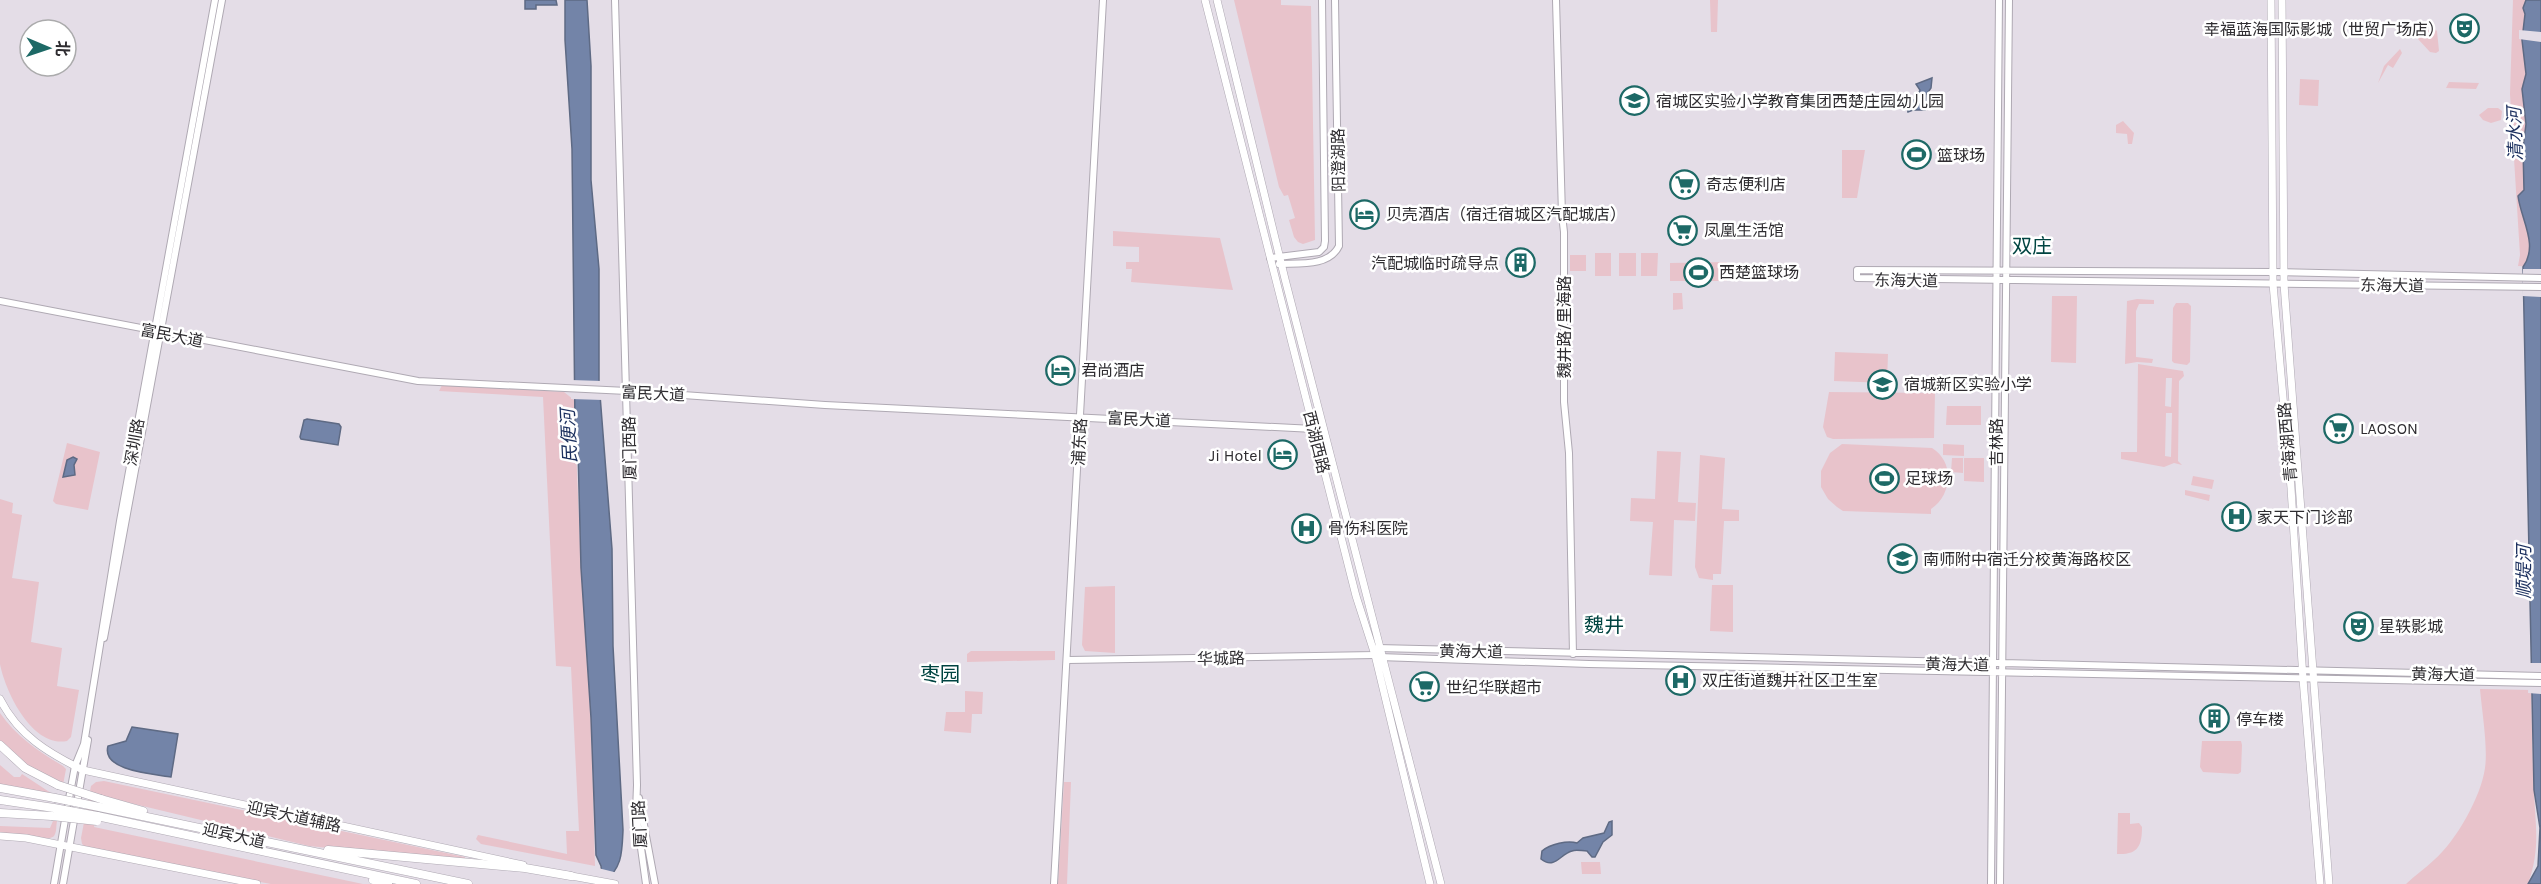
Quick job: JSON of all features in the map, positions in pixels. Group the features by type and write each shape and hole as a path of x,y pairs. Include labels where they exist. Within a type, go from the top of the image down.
{"highway":[{"path":"0,744 25,768 100,803"},
{"path":"0,788 100,803"},
{"name":"迎宾大道","path":"0,800 53,812 185,835 416,884"},
{"name":"迎宾大道","path":"100,803 284,846 468,884"},
{"path":"0,813 53,812"},
{"path":"284,846 525,868 571,876"},
{"path":"290,858 388,884"}],"main road":[{"name":"西湖西路","path":"1205,0 1356,596 1378,653 1441,884"},
{"name":"西湖西路","path":"1217,0 1378,653 1430,884"},
{"name":"青海湖西路","path":"2271,0 2273,284 2291,489 2320,884"},
{"name":"青海湖西路","path":"2282,0 2283,272 2329,884"},
{"name":"迎宾大道辅路","path":"0,699 15,726 29,738 83,770 615,884"},
{"path":"0,836 60,845 257,884"}],"street":[{"name":"深圳路","path":"54,884 75,766 84,744 215,0"},
{"name":"深圳路","path":"63,884 156,332 222,0"},
{"name":"厦门西路","path":"615,0 637,788"},
{"name":"浦东路","path":"1054,884 1103,0"},
{"name":"阳澄湖路","path":"1281,260 1319,252 1324,247 1325,241 1322,0"},
{"name":"阳澄湖路","path":"1271,261 1326,260 1339,246 1335,0"},
{"name":"魏井路/里海路","path":"1556,0 1564,232 1564,402 1569,453 1574,654"},
{"name":"吉林路","path":"1991,884 1995,665 1999,0"},
{"name":"吉林路","path":"2000,884 2009,0"},
{"name":"东海大道","path":"2541,278 2283,272 1857,270 1857,278 1997,282 2541,287"},
{"name":"富民大道","path":"0,301 418,381 627,391 825,405 1314,429"},
{"name":"黄海大道","path":"1378,653 1574,654 2003,665 2303,675 2313,679 2523,680 2541,676"},
{"name":"黄海大道","path":"1378,653 2002,674 2303,675 2312,670 2523,680 2541,683"},
{"name":"华城路","path":"1068,660 1378,653"},
{"name":"厦门路","path":"637,788 636,812 646,884"},
{"name":"厦门路","path":"637,788 655,884"}],"shaded area":[{"path":"1234,0 1281,0 1281,5 1311,6 1315,240 1303,244 1294,237 1289,220 1295,218 1288,195 1284,196 1279,187"},
{"path":"1710,0 1718,0 1717,32 1711,32"},
{"path":"2513,0 2541,0 2541,267 2518,266 2520,255 2510,94"},
{"path":"2434,28 2437,31 2439,51 2436,53 2430,52 2418,39 2419,35"},
{"path":"2400,49 2402,53 2393,68 2388,65 2378,83 2384,66"},
{"path":"2300,79 2319,80 2318,106 2299,105"},
{"path":"2449,82 2479,83 2476,89 2446,88"},
{"path":"2488,108 2498,108 2502,111 2501,120 2491,123 2483,120 2479,115"},
{"path":"2123,121 2134,133 2132,144 2128,144 2127,134 2116,133 2116,125"},
{"name":"篮球场","path":"1916,148 1921,150 1923,155 1921,160 1916,162 1911,160 1909,155 1911,150"},
{"path":"1842,150 1865,150 1857,198 1842,198"},
{"path":"1113,231 1220,238 1233,290 1131,282 1132,269 1126,269 1126,262 1139,262 1139,247 1113,246"},
{"path":"1595,253 1611,253 1611,276 1595,276"},
{"path":"1619,253 1636,253 1636,276 1619,276"},
{"path":"1641,253 1658,253 1657,276 1641,276"},
{"path":"1570,255 1586,255 1586,271 1570,271"},
{"name":"西楚篮球场","path":"1727,262 1727,281 1670,281 1670,263"},
{"path":"1673,293 1682,293 1683,309 1673,310"},
{"path":"2052,296 2077,296 2076,363 2051,362"},
{"path":"2154,300 2154,304 2139,304 2136,311 2136,357 2153,359 2152,363 2125,364 2127,301"},
{"path":"2176,303 2188,303 2191,306 2190,362 2187,365 2172,361 2173,308"},
{"path":"1835,352 1888,354 1887,383 1834,381"},
{"path":"2138,364 2183,371 2184,376 2179,381 2178,461 2182,465 2174,463 2164,467 2121,459 2121,452 2137,452","holes":["2166,378 2172,378 2171,407 2165,406","2166,413 2172,413 2171,457 2165,456"]},
{"path":"442,385 564,392 574,400 581,568 591,718 595,866 481,844 476,839 478,835 567,854 566,831 579,831 571,667 556,666 543,397 439,391"},
{"path":"1829,392 1935,393 1934,438 1833,439 1827,437 1823,427"},
{"path":"1947,406 1981,406 1981,425 1946,425"},
{"path":"67,443 100,452 88,510 56,504 53,501"},
{"path":"1842,444 1932,448 1944,461 1947,470 1947,487 1943,496 1931,509 1931,514 1843,511 1828,499 1821,487 1821,471 1830,453"},
{"path":"1943,444 1964,445 1964,456 1943,455"},
{"path":"1657,451 1681,452 1678,502 1696,503 1695,521 1674,520 1672,576 1649,575 1653,522 1630,521 1631,498 1655,499"},
{"path":"1700,455 1725,458 1722,509 1739,510 1739,521 1724,521 1721,574 1713,574 1713,580 1699,578 1695,567"},
{"path":"1952,458 1963,458 1963,473 1951,472"},
{"path":"1964,458 1984,458 1984,482 1964,481"},
{"path":"2193,476 2214,480 2212,489 2191,485"},
{"path":"2185,490 2210,495 2209,501 2185,495"},
{"path":"0,499 13,503 12,513 22,515 12,578 39,582 31,642 62,648 57,686 79,690 71,737 67,741 54,741 42,736 32,727 14,702 3,675 0,664"},
{"path":"1712,585 1733,585 1733,632 1710,631"},
{"path":"1115,586 1115,653 1085,651 1082,645 1085,587"},
{"path":"971,651 1055,651 1055,660 967,662 967,654"},
{"path":"2480,689 2531,690 2536,847 2528,884 2406,884 2451,842 2473,805 2483,780 2486,760"},
{"path":"965,691 983,692 982,714 972,714 971,733 944,731 946,712 965,712"},
{"path":"0,713 21,736 66,769 63,785 15,759 0,742"},
{"path":"2202,741 2241,741 2241,772 2238,774 2203,772 2200,767"},
{"path":"0,765 14,777 20,777 22,774 54,795 0,786"},
{"path":"104,781 465,857 464,862 309,846 101,796 94,827 363,884 271,884 88,849 82,844 81,838 91,786 96,782"},
{"path":"1064,782 1071,782 1067,884 1058,884"},
{"path":"2118,813 2130,813 2130,824 2139,823 2142,827 2140,844 2130,853 2117,854"},
{"path":"53,821 57,821 56,831 50,838 28,838 0,833 0,826 50,828"},
{"path":"1581,862 1600,862 1601,874 1582,874"}],"water":[{"path":"525,0 556,0 557,5 536,5 536,9 525,9"},
{"path":"565,0 587,0 591,66 591,180 599,269 599,382 612,549 613,646 623,830 620,860 614,872 603,884 601,866 596,855 591,718 581,568 578,450 575,426 572,149 565,40"},
{"path":"2526,0 2541,0 2541,884 2528,884 2538,866 2540,828 2534,790 2523,267 2528,259 2529,241 2518,196 2524,190 2523,148 2526,124 2522,89 2526,74 2522,40 2525,14 2523,8"},
{"path":"1932,78 1931,88 1926,95 1925,110 1908,112 1906,103 1916,99 1920,90 1916,84"},
{"path":"304,420 339,424 341,427 338,445 301,439"},
{"path":"73,457 77,459 74,465 75,475 63,477 67,460"},
{"path":"132,727 178,734 171,777 130,770 112,761 108,754 108,746 126,741"},
{"path":"1612,821 1612,835 1603,842 1595,857 1587,851 1575,850 1554,862 1550,863 1541,859 1542,851 1545,849 1564,842 1577,843 1583,838 1604,833 1609,822"}],"pier":[{"path":"2519,30 2541,32 2541,42 2519,39"},
{"path":"2523,269 2541,269 2541,297 2522,296"},
{"path":"571,380 602,381 603,400 571,399"},
{"path":"2529,663 2541,663 2541,694 2528,693"},
{"path":"598,868 618,873 617,884 600,884"}],"place":[{"name":"幸福蓝海国际影城（世贸广场店）","path":"2465,29"},
{"name":"宿城区实验小学教育集团西楚庄园幼儿园","path":"1635,101"},
{"name":"篮球场","path":"1916,155"},
{"name":"奇志便利店","path":"1685,184"},
{"name":"贝壳酒店（宿迁宿城区汽配城店）","path":"1365,214"},
{"name":"凤凰生活馆","path":"1683,230"},
{"name":"汽配城临时疏导点","path":"1520,263"},
{"name":"西楚篮球场","path":"1698,272"},
{"name":"君尚酒店","path":"1060,370"},
{"name":"宿城新区实验小学","path":"1883,384"},
{"name":"LAOSON","path":"2339,428"},
{"name":"Ji Hotel","path":"1283,455"},
{"name":"足球场","path":"1884,478"},
{"name":"家天下门诊部","path":"2236,517"},
{"name":"骨伤科医院","path":"1307,528"},
{"name":"南师附中宿迁分校黄海路校区","path":"1902,559"},
{"name":"星轶影城","path":"2358,626"},
{"name":"双庄街道魏井社区卫生室","path":"1681,680"},
{"name":"世纪华联超市","path":"1425,687"},
{"name":"停车楼","path":"2215,719"}],"district":[{"name":"双庄","path":"2032,246"},
{"name":"魏井","path":"1604,625"},
{"name":"枣园","path":"940,674"}],"water label":[{"name":"清水河","path":"2515,134"},
{"name":"民便河","path":"569,436"},
{"name":"顺堤河","path":"2524,572"}]}
